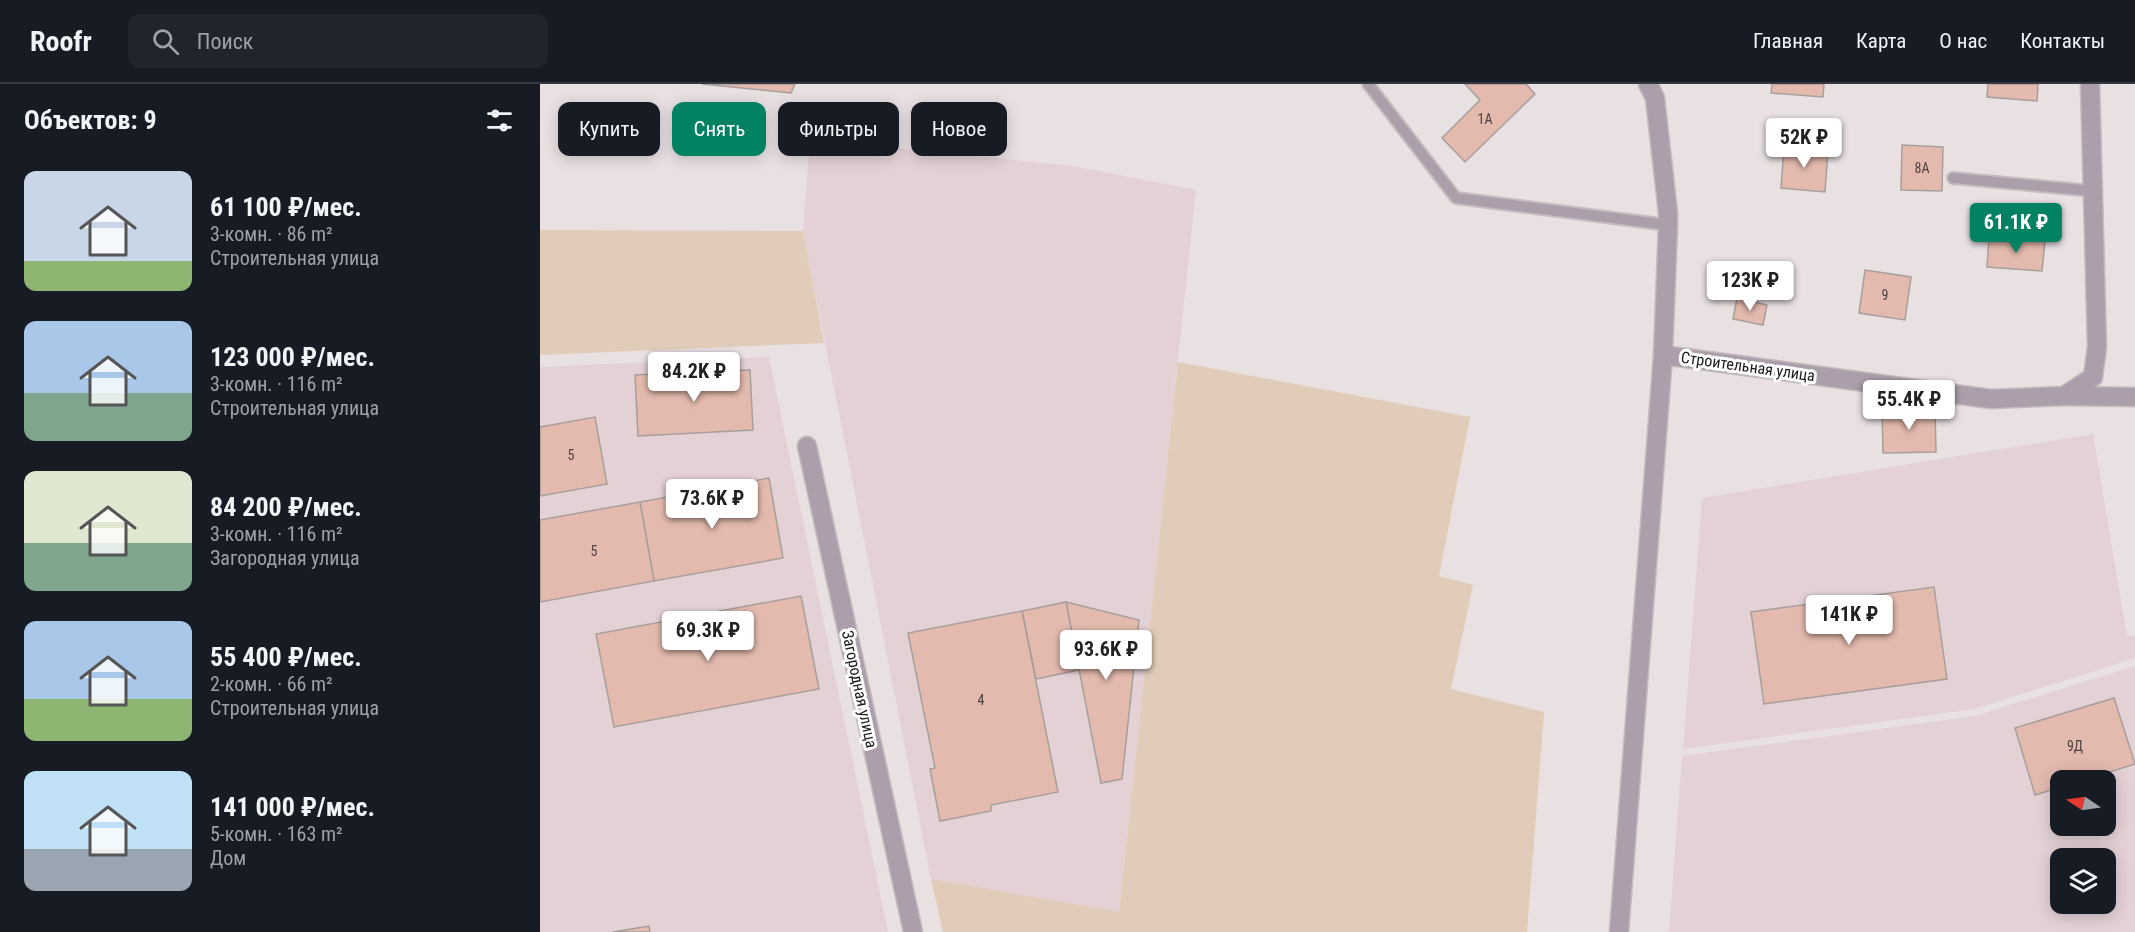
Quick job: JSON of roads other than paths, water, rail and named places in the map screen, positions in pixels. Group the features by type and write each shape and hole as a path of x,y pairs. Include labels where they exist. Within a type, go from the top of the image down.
{"street":[{"name":"Строительная улица","path":"1648,84 1655,99 1668,213 1663,355 1991,399 2064,396 2094,377 2097,347 2090,84"},
{"path":"1619,932 1663,355"},
{"path":"2064,396 2135,397"},
{"name":"Загородная улица","path":"807,446 913,932"}],"lane":[{"path":"1368,84 1456,198 1668,225"},
{"path":"1953,178 2093,191"}]}
